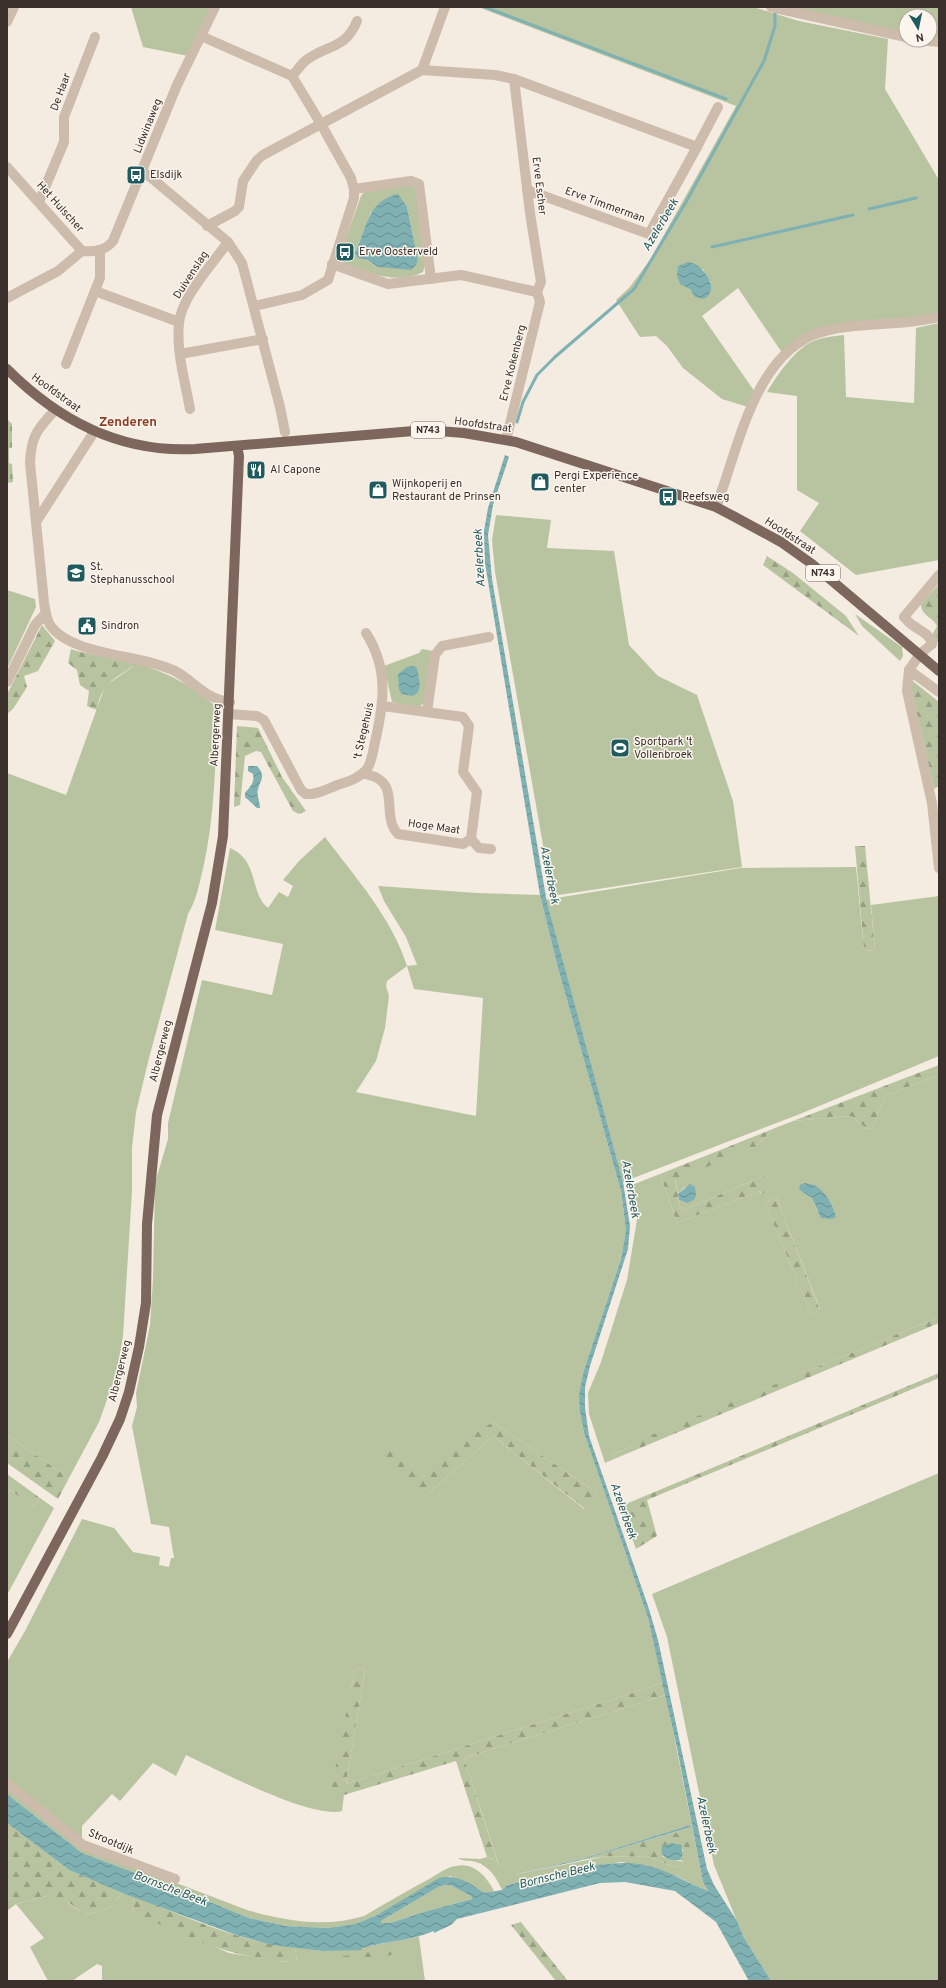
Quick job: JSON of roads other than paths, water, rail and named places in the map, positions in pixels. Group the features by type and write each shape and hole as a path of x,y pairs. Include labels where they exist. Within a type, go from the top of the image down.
{"main road":[{"name":"Hoofdstraat","path":"7,369 55,410 94,432 129,442 163,448 188,450 426,430 464,433 506,440 572,459 716,507 781,542 806,560 920,654"},
{"name":"Albergerweg","path":"7,1634 102,1457 120,1419 129,1392 139,1348 146,1303 147,1224 157,1115 218,873 223,836 230,702 234,551 239,456 237,446"},
{"name":"N743","path":"920,654 938,669"}],"street":[{"path":"7,22 14,7"},
{"name":"Lidwinaweg","path":"100,250 109,247 113,241 177,85 215,7"},
{"path":"422,70 445,7"},
{"path":"774,8 898,35"},
{"path":"292,76 304,62 347,40 354,30 357,21"},
{"path":"201,36 292,76 351,178 354,189 354,198 328,280 302,295 255,306"},
{"name":"De Haar","path":"39,202 64,142 64,117 95,37"},
{"path":"208,226 235,211 239,207 243,181 257,160 275,148 422,70 495,75 514,80 697,147"},
{"name":"Erve Escher","path":"514,80 527,190 541,282 537,292"},
{"name":"Erve Timmerman","path":"527,190 649,234 718,107"},
{"name":"Het Hulscher","path":"7,167 82,250 92,252 100,250"},
{"path":"143,171 228,242 242,263 255,306 280,407 284,432"},
{"path":"354,189 411,181 419,184 432,279"},
{"name":"Duivenslag","path":"190,408 180,354 179,322 190,295 228,242"},
{"path":"7,298 58,271 82,250"},
{"path":"66,364 101,274 100,250"},
{"path":"332,264 388,284 461,275 537,292"},
{"path":"95,291 179,322"},
{"name":"Erve Kokenberg","path":"506,440 540,302 537,292"},
{"path":"716,507 746,418 758,393 772,370 800,341 822,332 839,328 905,322 939,317"},
{"path":"180,354 263,339"},
{"path":"55,410 34,435 31,446 31,486 46,613 52,627 58,634 72,642 90,649 148,661 175,671 216,700 230,702"},
{"path":"36,522 94,432"},
{"path":"939,575 904,617 914,626 926,633 936,646 920,654 909,670 907,691 932,803 939,868"},
{"path":"7,682 35,625 46,613"},
{"name":"'t Stegehuis","path":"229,714 257,716 264,720 301,790 306,794 316,794 350,781 363,773 369,766 383,706 384,690 382,676 373,647 366,633"},
{"path":"427,712 435,655 438,650 442,646 489,637"},
{"path":"909,670 939,692"},
{"name":"Hoge Maat","path":"383,706 463,717 469,726 463,772 477,792 471,839 479,848 491,849"},
{"name":"Hoge Maat","path":"363,773 380,779 387,786 392,828 398,834 462,844 471,839"},
{"name":"Strootdijk","path":"7,1783 83,1845 175,1879"}],"water":[{"path":"398,194 407,207 418,260 416,265 411,270 378,267 367,260 358,258 355,253 369,217 374,209 388,198"},
{"path":"688,262 699,267 711,283 709,295 704,299 695,297 690,289 680,284 677,276 678,266"},
{"name":"Bornsche Beek","path":"505,455 509,457 493,505 488,535 492,579 547,903 623,1182 630,1226 628,1249 590,1366 585,1387 585,1408 589,1436 649,1609 658,1640 707,1869 714,1885 737,1921 743,1936 771,1981 749,1981 716,1922 675,1891 625,1882 600,1883 457,1919 451,1925 434,1933 434,1931 416,1937 362,1948 362,1950 323,1951 272,1945 236,1935 122,1893 69,1870 7,1823 7,1794 82,1853 178,1889 249,1918 286,1926 328,1928 355,1924 377,1915 439,1878 445,1877 463,1880 484,1893 502,1890 507,1885 578,1868 615,1863 633,1863 657,1868 708,1891 703,1882 677,1748 648,1618 584,1433 580,1412 579,1395 584,1370 621,1259 626,1230 621,1191 558,968 540,895 485,563 484,531 488,508","holes":["450,1885 471,1896 472,1899 390,1923 381,1923 381,1921 440,1886"]},
{"path":"414,666 417,668 420,685 418,692 413,696 402,694 399,690 398,674 407,667"},
{"path":"248,766 257,766 262,775 258,791 260,808 257,808 245,797 245,793 252,785 253,780 253,774 248,771"},
{"path":"805,1183 814,1185 822,1190 831,1203 836,1217 832,1219 821,1218 812,1198 799,1190 800,1185"},
{"path":"690,1184 695,1187 695,1199 687,1203 679,1200 678,1194"},
{"path":"690,1825 691,1827 578,1861 507,1876 582,1859"},
{"path":"671,1843 681,1845 683,1854 680,1860 670,1860 662,1854 662,1847"}],"waterway":[{"path":"485,7 726,99"},
{"name":"Azelerbeek","path":"517,422 523,402 537,375 555,357 634,289 686,202 764,61 775,26 775,9"},
{"path":"869,209 916,198"},
{"path":"712,247 853,215"}],"place":[{"name":"Elsdijk","path":"136,175"},
{"name":"Erve Oosterveld","path":"345,252"},
{"name":"Al Capone","path":"256,470"},
{"name":"Pergi Experience center","path":"540,482"},
{"name":"Wijnkoperij en Restaurant de Prinsen","path":"378,490"},
{"name":"Reefsweg","path":"668,497"},
{"name":"St. Stephanusschool","path":"76,573"},
{"name":"Sindron","path":"87,626"},
{"name":"Sportpark 't Vollenbroek","path":"620,748"}],"district":[{"name":"Zenderen","path":"128,423"}]}
